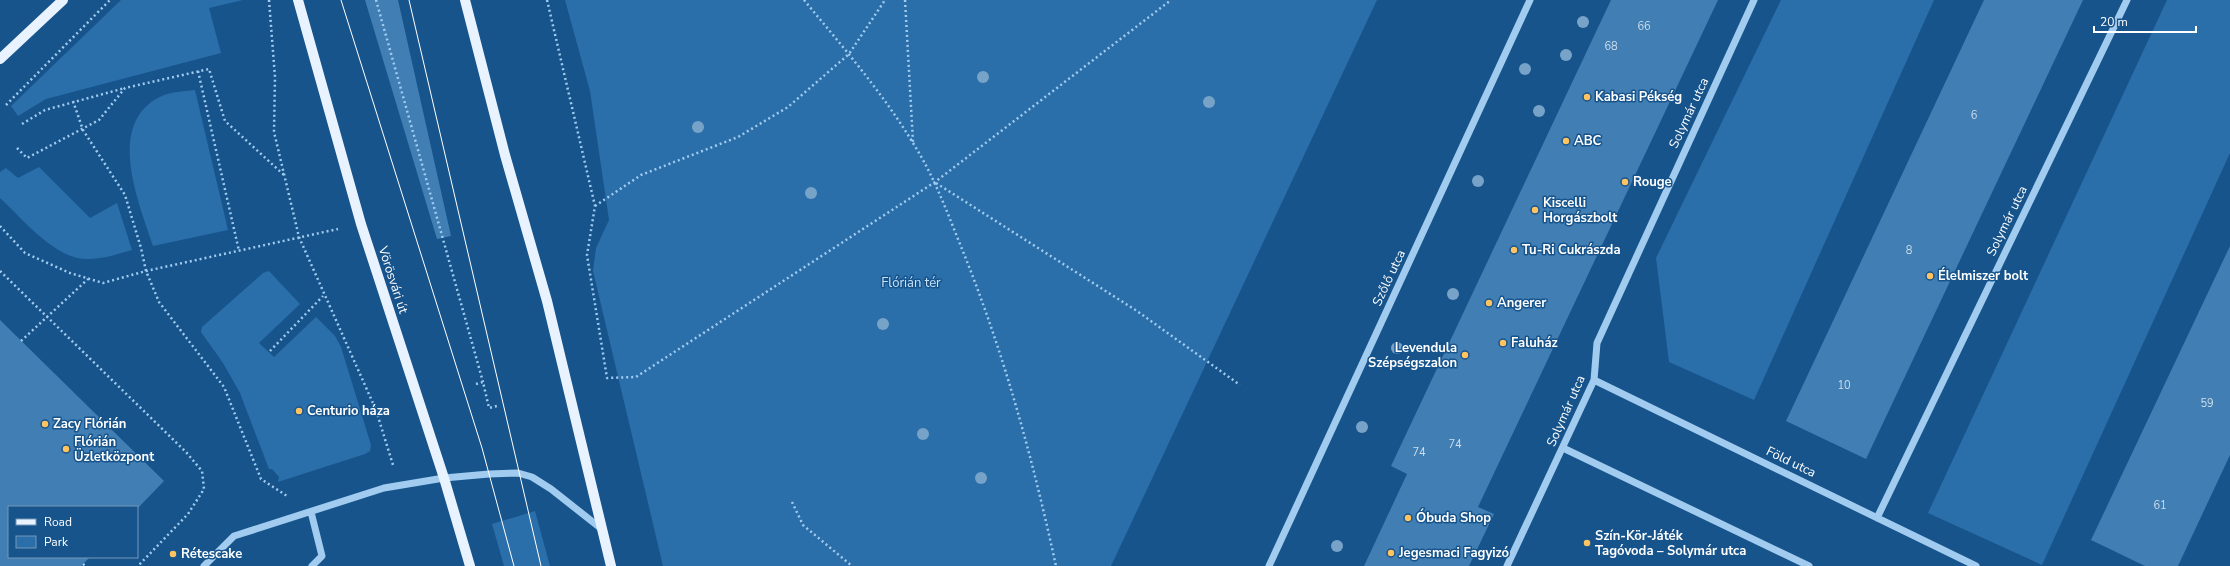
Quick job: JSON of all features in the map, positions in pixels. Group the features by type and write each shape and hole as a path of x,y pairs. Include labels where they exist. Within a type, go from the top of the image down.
{"main road":[{"path":"0,59 63,0"},
{"name":"Vörösvári út","path":"298,0 361,224 444,478 470,566"},
{"path":"465,0 505,155 547,301 611,566"}],"street":[{"name":"Szőlő utca","path":"1269,566 1530,0"},
{"name":"Solymár utca","path":"1508,566 1594,380 1597,343 1754,0"},
{"name":"Solymár utca","path":"1877,518 2127,0"},
{"name":"Föld utca","path":"1594,380 1976,566"},
{"path":"1563,448 1809,566"},
{"path":"204,566 234,536 399,484 444,478 518,473 532,477 551,489 603,530"},
{"path":"311,512 322,556 312,566"}],"path":[{"path":"6,105 110,0"},
{"path":"269,0 275,78 274,132 299,238 324,296 352,352 376,410 399,484"},
{"path":"376,0 489,408 497,406"},
{"path":"547,0 595,206 587,255 607,378 636,377 935,182 1171,0"},
{"path":"804,0 848,54 913,142 935,182 979,290 1007,371 1038,484 1056,566"},
{"path":"595,206 640,175 738,137 788,107 848,54 885,0"},
{"path":"905,0 913,142"},
{"path":"22,124 45,110 73,101 209,69 225,121 284,176"},
{"path":"198,71 239,251"},
{"path":"17,148 27,158 83,130 99,120 125,88"},
{"path":"73,101 83,130 125,195 141,248 146,271 159,302 224,387 261,479 311,512"},
{"path":"935,182 1137,311 1240,384"},
{"path":"0,226 25,253 70,273 103,283 146,271 361,224"},
{"path":"0,272 186,452 202,471 204,489 188,514 138,566"},
{"path":"21,341 48,318 89,278"},
{"path":"270,351 324,296"},
{"path":"476,384 483,382"},
{"path":"792,502 803,525 852,566"}],"green space":[{"path":"121,0 243,0 209,8 221,53 46,99 18,116 11,106"},
{"name":"Flórián tér","path":"565,0 1377,0 1111,566 663,566 593,271 596,248 609,220 590,91"},
{"path":"1781,0 1934,0 1754,400 1669,362 1656,258"},
{"path":"2167,0 2230,0 2230,153 2042,565 1928,513"},
{"path":"195,90 228,230 153,246 140,207 130,163 130,142 135,123 146,107 164,95 175,92"},
{"path":"39,167 90,218 117,203 132,250 100,258 77,258 64,253 40,237 0,198 0,172 6,168 18,178"},
{"path":"269,271 300,304 259,343 274,357 316,317 335,336 341,347 371,445 370,451 365,454 278,482 279,477 272,469 269,469 240,393 223,363 201,332 202,327 263,273"},
{"path":"535,511 550,566 504,566 492,524"}],"building":[{"path":"365,0 398,0 451,236 437,239"},
{"name":"Faluház","path":"1611,0 1718,0 1478,507 1494,514 1469,566 1364,566 1407,474 1391,466"},
{"path":"1984,0 2083,0 1866,459 1786,421"},
{"path":"2230,246 2230,455 2178,566 2145,566 2091,540"},
{"name":"Flórián Üzletközpont","path":"0,320 164,481 138,508 138,506 8,506 8,558 89,558 81,566 0,566"}],"tram line":[{"path":"341,0 482,448 514,566"},
{"path":"409,0 541,566"}],"place":[{"name":"Kabasi Pékség","path":"1587,97"},
{"name":"ABC","path":"1566,141"},
{"name":"Rouge","path":"1625,182"},
{"name":"Kiscelli Horgászbolt","path":"1535,210"},
{"name":"Tu-Ri Cukrászda","path":"1514,250"},
{"name":"Élelmiszer bolt","path":"1930,276"},
{"name":"Angerer","path":"1489,303"},
{"name":"Faluház","path":"1503,343"},
{"name":"Levendula Szépségszalon","path":"1465,355"},
{"name":"Centurio háza","path":"299,411"},
{"name":"Zacy Flórián","path":"45,424"},
{"name":"Flórián Üzletközpont","path":"66,449"},
{"name":"Óbuda Shop","path":"1408,518"},
{"name":"Szín-Kör-Játék Tagóvoda – Solymár utca","path":"1587,543"},
{"name":"Jegesmaci Fagyizó","path":"1391,553"},
{"name":"Rétescake","path":"173,554"}]}
